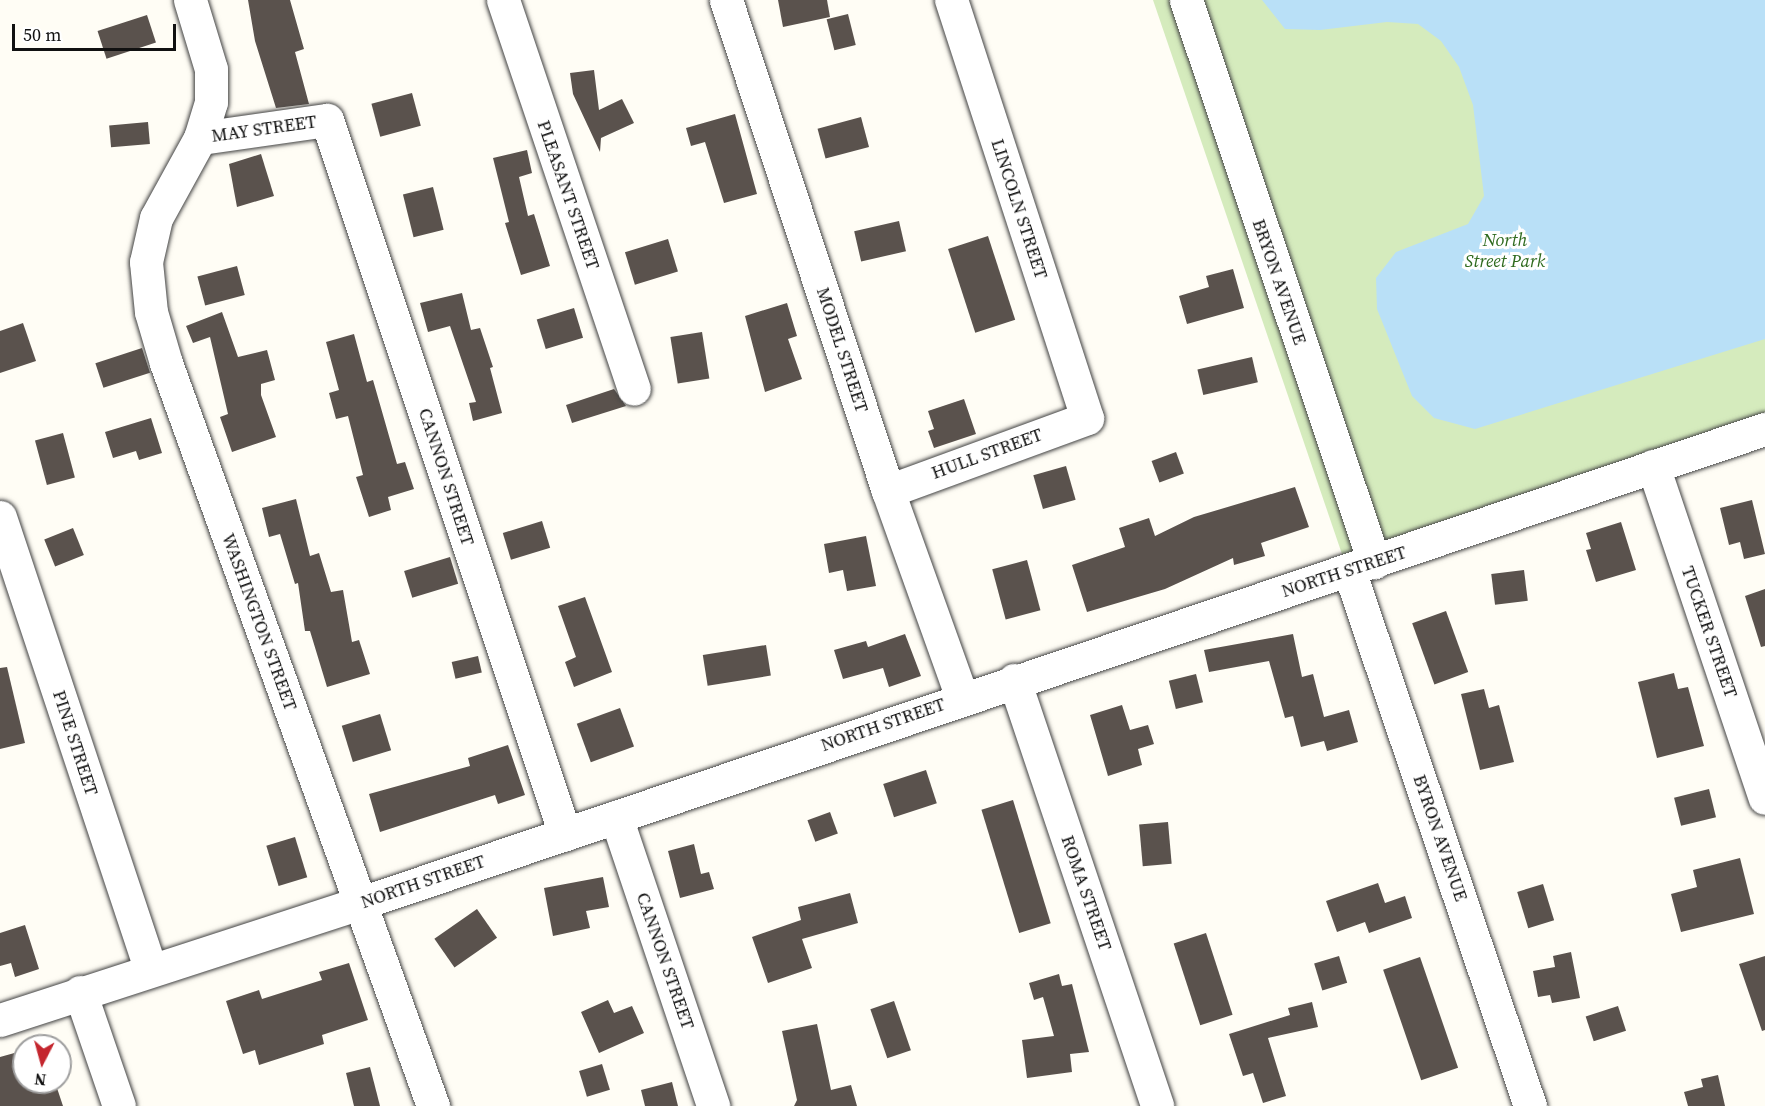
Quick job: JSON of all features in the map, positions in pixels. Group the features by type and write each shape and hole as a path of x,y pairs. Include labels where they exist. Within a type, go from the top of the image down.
{"street":[{"name":"WASHINGTON STREET","path":"190,0 211,69 211,102 200,138 156,218 146,262 151,312 166,363 433,1106"},
{"name":"PLEASANT STREET","path":"503,0 634,389"},
{"name":"MODEL STREET","path":"726,0 888,491 962,698"},
{"name":"LINCOLN STREET","path":"951,0 1087,418"},
{"name":"BRYON AVENUE","path":"1186,0 1362,566"},
{"name":"MAY STREET","path":"200,138 327,120"},
{"name":"CANNON STREET","path":"327,120 565,834"},
{"name":"HULL STREET","path":"888,491 1087,418"},
{"name":"NORTH STREET","path":"0,1020 150,969 361,903 1014,680 1362,566 1765,429"},
{"name":"TUCKER STREET","path":"1653,466 1765,798"},
{"name":"PINE STREET","path":"0,518 150,969"},
{"name":"BYRON AVENUE","path":"1362,566 1530,1106"},
{"name":"ROMA STREET","path":"1014,680 1157,1106"},
{"name":"CANNON STREET","path":"616,817 713,1106"},
{"path":"80,992 118,1106"}],"green space":[{"name":"North Street Park","path":"1153,0 1765,0 1765,429 1344,560"}],"water":[{"path":"1262,0 1765,0 1765,339 1475,429 1434,418 1412,396 1377,309 1376,278 1396,252 1468,224 1484,196 1473,105 1459,67 1441,41 1418,24 1387,22 1320,30 1285,29"}],"building":[{"path":"248,0 290,0 304,49 295,52 309,104 276,108 255,41"},
{"path":"778,0 827,0 830,17 783,27"},
{"path":"848,14 856,45 834,50 827,19"},
{"path":"147,15 156,43 107,59 98,31"},
{"path":"594,70 599,110 622,99 634,123 601,138 600,152 573,94 570,73"},
{"path":"412,93 421,126 380,137 371,104"},
{"path":"735,114 757,194 724,203 705,142 691,146 686,128"},
{"path":"861,117 869,147 826,159 818,129"},
{"path":"148,122 150,144 111,147 109,125"},
{"path":"527,150 532,173 519,177 528,216 534,214 550,266 521,275 505,223 509,222 493,158"},
{"path":"261,154 274,196 237,207 229,164"},
{"path":"433,187 444,230 414,237 403,194"},
{"path":"899,221 906,251 861,262 854,231"},
{"path":"988,236 1015,320 975,333 948,249"},
{"path":"668,239 678,272 635,285 625,252"},
{"path":"237,266 245,295 205,306 197,277"},
{"path":"1233,269 1244,308 1187,324 1179,296 1209,287 1206,276"},
{"path":"462,293 471,330 480,328 493,367 490,368 502,413 473,421 469,403 476,402 450,326 428,332 420,303"},
{"path":"787,303 797,336 788,339 802,379 765,392 745,316"},
{"path":"574,308 583,338 546,349 537,319"},
{"path":"222,312 238,357 267,350 275,380 261,384 261,395 276,437 232,452 220,417 228,414 210,337 193,343 186,326"},
{"path":"23,323 36,361 0,373 0,331"},
{"path":"702,332 709,378 678,383 670,337"},
{"path":"354,334 367,382 373,380 397,464 405,462 414,489 388,497 391,510 369,517 356,477 363,475 348,416 336,419 329,393 339,390 326,342"},
{"path":"142,348 150,373 103,388 95,363"},
{"path":"1252,357 1258,382 1203,395 1197,370"},
{"path":"614,389 626,406 572,423 566,405"},
{"path":"964,399 976,434 934,448 928,431 934,429 928,411"},
{"path":"151,418 162,453 139,460 136,451 113,458 105,432"},
{"path":"63,433 75,477 47,485 35,441"},
{"path":"1176,452 1184,474 1159,483 1152,461"},
{"path":"1066,466 1076,500 1043,509 1033,475"},
{"path":"1295,487 1309,527 1261,543 1265,556 1234,565 1233,558 1165,589 1087,612 1072,565 1125,547 1119,528 1149,518 1155,536 1194,517"},
{"path":"296,499 310,556 319,553 331,592 343,590 352,642 359,640 370,674 327,687 310,631 305,631 298,583 295,584 280,534 269,537 262,508"},
{"path":"1752,500 1765,554 1744,559 1740,542 1729,545 1720,508"},
{"path":"542,521 550,548 511,560 503,533"},
{"path":"1621,522 1636,570 1596,582 1586,550 1591,549 1586,533"},
{"path":"73,528 84,555 55,567 44,540"},
{"path":"866,536 876,586 847,591 843,570 829,573 824,544"},
{"path":"450,557 458,584 412,598 404,571"},
{"path":"1027,560 1040,610 1006,620 992,569"},
{"path":"1524,570 1528,601 1495,605 1491,574"},
{"path":"1765,589 1765,646 1761,647 1745,596"},
{"path":"585,597 612,672 574,687 565,662 576,657 558,606"},
{"path":"1446,611 1468,672 1434,684 1412,623"},
{"path":"905,634 921,676 889,687 883,668 843,679 834,650 866,641 868,647"},
{"path":"1293,634 1302,677 1313,674 1324,717 1349,710 1358,742 1327,751 1324,741 1301,747 1293,716 1285,718 1269,661 1209,672 1204,650"},
{"path":"766,645 771,676 708,686 703,655"},
{"path":"478,656 482,673 456,679 452,662"},
{"path":"7,667 25,743 0,749 0,668"},
{"path":"1674,673 1678,689 1688,687 1704,746 1657,758 1638,682"},
{"path":"1196,674 1203,702 1176,709 1169,681"},
{"path":"1484,689 1489,708 1499,705 1514,762 1480,770 1461,694"},
{"path":"1122,705 1130,730 1148,725 1154,744 1138,749 1142,765 1108,776 1090,715"},
{"path":"620,708 634,747 591,762 577,724"},
{"path":"380,714 391,750 353,762 342,726"},
{"path":"508,745 525,795 498,804 495,795 380,832 369,794 470,766 468,758"},
{"path":"926,770 937,803 894,817 883,784"},
{"path":"1709,789 1716,817 1681,826 1674,798"},
{"path":"1013,800 1051,923 1019,933 981,810"},
{"path":"830,812 838,834 815,842 807,820"},
{"path":"1168,822 1172,864 1143,866 1139,825"},
{"path":"295,837 307,877 279,886 266,846"},
{"path":"694,844 701,874 709,872 714,889 680,898 668,851"},
{"path":"1740,858 1754,914 1681,932 1671,894 1697,887 1693,870"},
{"path":"603,877 609,907 586,911 590,928 553,936 544,888"},
{"path":"1378,883 1385,903 1405,896 1412,918 1369,933 1365,922 1337,932 1326,901"},
{"path":"1543,884 1554,920 1528,928 1517,892"},
{"path":"850,893 858,923 802,939 812,968 768,983 752,937 801,920 798,907"},
{"path":"477,909 497,938 454,967 434,939"},
{"path":"25,925 39,969 15,977 11,963 0,966 0,933"},
{"path":"1206,933 1233,1015 1200,1025 1174,944"},
{"path":"1571,952 1580,998 1552,1003 1550,995 1538,997 1533,971 1555,967 1553,956"},
{"path":"1339,956 1347,983 1322,990 1314,964"},
{"path":"1765,956 1765,1030 1762,1031 1739,964"},
{"path":"1420,957 1458,1068 1421,1080 1383,970"},
{"path":"349,963 368,1020 322,1035 324,1044 259,1065 255,1050 243,1054 226,1001 259,990 262,999 322,980 319,972"},
{"path":"1059,974 1062,986 1072,984 1089,1052 1070,1054 1072,1072 1027,1078 1022,1040 1054,1036 1043,997 1034,1000 1029,983"},
{"path":"608,1000 614,1013 632,1006 644,1033 599,1053 581,1012"},
{"path":"894,1001 911,1050 887,1058 870,1009"},
{"path":"1312,1002 1318,1027 1268,1038 1286,1096 1263,1103 1253,1073 1243,1076 1229,1034 1290,1015 1288,1008"},
{"path":"1618,1006 1626,1031 1594,1041 1586,1017"},
{"path":"817,1024 831,1090 851,1085 857,1106 794,1106 797,1100 782,1031"},
{"path":"12,1054 12,1094 59,1094 63,1106 0,1106 0,1057"},
{"path":"602,1064 610,1090 587,1097 579,1071"},
{"path":"370,1067 380,1106 354,1106 346,1073"},
{"path":"1718,1075 1725,1106 1688,1106 1684,1092 1703,1087 1701,1079"},
{"path":"672,1082 678,1106 645,1106 641,1090"}]}
